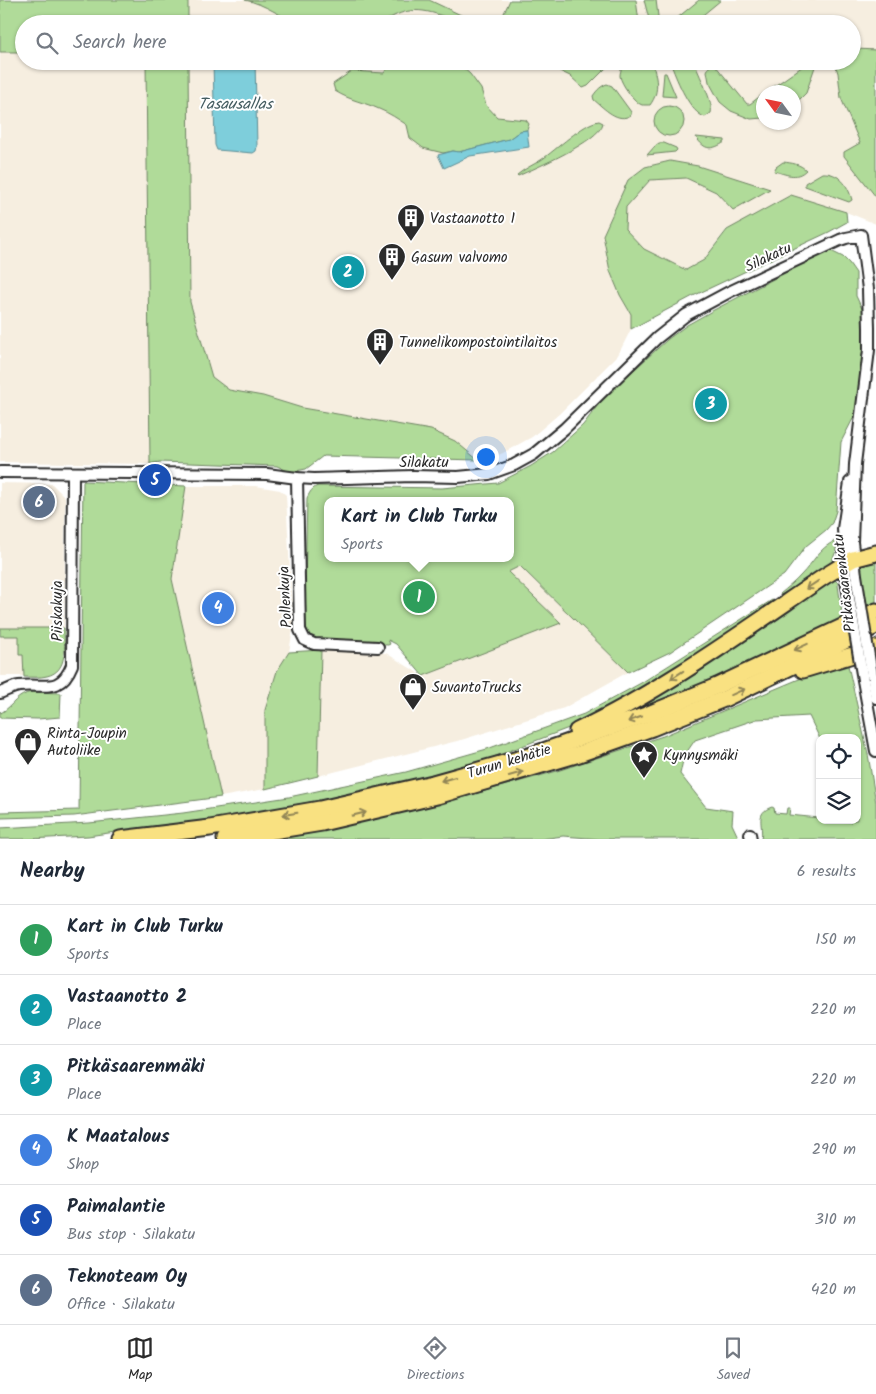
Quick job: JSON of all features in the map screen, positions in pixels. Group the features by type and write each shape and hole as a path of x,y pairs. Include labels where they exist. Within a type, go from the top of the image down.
{"highway":[{"path":"529,756 637,700 849,562 876,553"},
{"name":"Turun kehätie","path":"120,839 210,828 320,809 433,783 529,756 646,715 718,686 876,611"},
{"name":"Turun kehätie","path":"225,839 322,823 437,796 579,754 652,728 759,683 876,626"},
{"path":"759,683 876,648"}],"street":[{"name":"Pitkäsaarenkatu","path":"861,235 868,289 870,328 855,464 852,542 846,580 867,678 876,698"},
{"name":"Silakatu","path":"0,472 267,474 297,478 474,476 490,474 514,465 534,454 564,429 657,338 686,315 729,292 840,240 861,235"},
{"name":"Piiskakuja","path":"0,693 17,686 50,686 62,681 69,673 72,665 73,473"},
{"name":"Pollenkuja","path":"297,478 300,630 305,640 314,644 378,647"},
{"name":"Pitkäsaarenkatu","path":"849,562 856,575 876,751"}],"shaded area":[{"path":"188,0 876,0 876,224 846,212 727,229 704,260 686,270 644,249 625,229 626,207 650,180 686,178 716,192 733,209 698,166 670,161 645,167 603,235 610,271 620,295 631,314 631,329 618,355 559,414 532,437 492,458 478,460 455,441 302,408 263,396 229,390 212,377 190,302 188,70 861,70 861,15 188,15"},
{"path":"0,52 15,52 15,70 146,70 150,464 0,462"},
{"path":"0,483 52,484 65,497 64,655 58,671 47,676 0,676"},
{"path":"186,486 256,486 280,490 286,495 293,629 289,652 277,671 265,710 265,789 221,797 172,579"},
{"path":"520,566 628,672 564,708 461,740 318,776 321,650 386,653 423,676 560,623 507,572"}],"green space":[{"path":"0,0 188,0 188,15 15,15 15,52 0,52"},
{"path":"245,0 429,0 461,15 439,15 412,11 397,15 280,15"},
{"path":"510,0 636,0 638,15 503,15"},
{"path":"644,0 656,0 658,15 648,15"},
{"path":"699,0 721,0 703,15 681,15"},
{"path":"861,49 876,50 876,197 844,156 844,152 860,143 841,98 837,70 861,70"},
{"path":"146,70 188,70 190,302 212,377 229,390 263,396 302,408 431,430 455,441 478,460 323,456 306,469 290,472 277,466 160,462 150,464"},
{"path":"386,70 465,70 481,89 486,105 497,117 526,120 529,124 527,130 520,131 509,139 459,152 443,153 423,148 410,138 407,125 383,111 335,91 333,84 352,71 384,73"},
{"path":"558,70 604,70 588,86 583,88 570,76"},
{"path":"621,70 654,70 657,89 650,105 639,104 632,97 623,84 620,74"},
{"path":"673,70 698,70 708,95 711,113 705,117 699,114 689,103"},
{"path":"708,70 719,70 747,104 756,99 756,119 751,119 731,111 720,102 709,82"},
{"path":"797,70 814,70 806,93 801,98 801,85 776,85"},
{"path":"664,73 666,73 676,97 662,96"},
{"path":"607,84 612,86 631,112 631,115 621,118 611,114 594,100 593,96 596,92"},
{"path":"669,106 680,110 684,121 680,132 669,136 658,132 654,121 658,110"},
{"path":"599,121 603,123 599,130 579,146 538,167 517,175 541,160 585,127"},
{"path":"696,137 725,140 725,142 716,147 709,148 702,145"},
{"path":"659,143 664,143 677,150 675,152 647,155"},
{"path":"670,161 698,166 770,189 733,210 716,192 686,178 650,180 626,207 625,229 644,249 686,270 704,260 727,230 791,195 846,212 847,222 693,296 631,329 631,314 620,295 610,271 603,235 628,180 645,167"},
{"path":"783,162 793,163 806,170 795,176 774,171"},
{"path":"822,173 828,173 842,180 852,200 849,202 805,186 805,183"},
{"path":"829,250 843,257 856,273 856,296 864,313 865,328 857,411 841,442 836,511 832,523 806,546 784,575 670,652 628,672 520,566 508,572 561,623 423,676 396,644 388,640 390,644 388,645 316,641 308,638 304,629 307,498 314,488 318,486 442,488 498,483 553,452 583,425 604,397 668,339 687,325"},
{"path":"83,481 186,486 172,579 221,797 74,816 0,818 0,812 79,810"},
{"path":"835,541 836,551 832,561 815,574 780,594 799,578 820,552"},
{"path":"876,557 876,602 865,608 858,562"},
{"path":"830,580 835,580 838,583 843,621 724,675 603,724"},
{"path":"772,600 776,602 738,630 592,719 491,758 408,781 338,797 183,825 88,836 0,839 0,828 89,823 183,813 289,797 406,772 487,749 584,714 641,683"},
{"path":"0,628 64,628 64,656 59,669 47,676 24,677 23,655 19,655 19,636 0,636"},
{"path":"321,650 318,776 265,789 265,710 277,671 289,652"},
{"path":"847,661 868,754 876,803 876,839 761,839 761,816 766,809 772,807 775,813 786,814 787,808 790,808 789,815 816,818 816,824 861,824 861,734 818,734 809,716 757,719 695,740 684,756 680,774 706,807 733,811 732,824 739,839 601,839 563,836 541,839 277,839 324,831 427,807 557,771 663,736"},
{"path":"32,692 61,693 60,717 38,719 0,718 0,711 1,713 19,698"}],"water":[{"name":"Tasausallas","path":"213,70 255,70 256,151 253,153 217,150 215,145"},
{"path":"527,130 529,147 470,156 444,168 438,155 453,151 459,152 509,139 520,131"}],"place":[{"name":"Vastaanotto 1","path":"411,242"},
{"name":"Vastaanotto 2","path":"348,272"},
{"name":"Gasum valvomo","path":"392,281"},
{"name":"Tunnelikompostointilaitos","path":"380,366"},
{"name":"Pitkäsaarenmäki","path":"711,404"},
{"name":"Paimalantie","path":"155,480"},
{"name":"Teknoteam Oy","path":"39,502"},
{"name":"Kart in Club Turku","path":"419,597"},
{"name":"K Maatalous","path":"218,608"},
{"name":"SuvantoTrucks","path":"413,711"},
{"name":"Rinta-Joupin Autoliike","path":"28,766"},
{"name":"Kynnysmäki","path":"644,779"}]}
